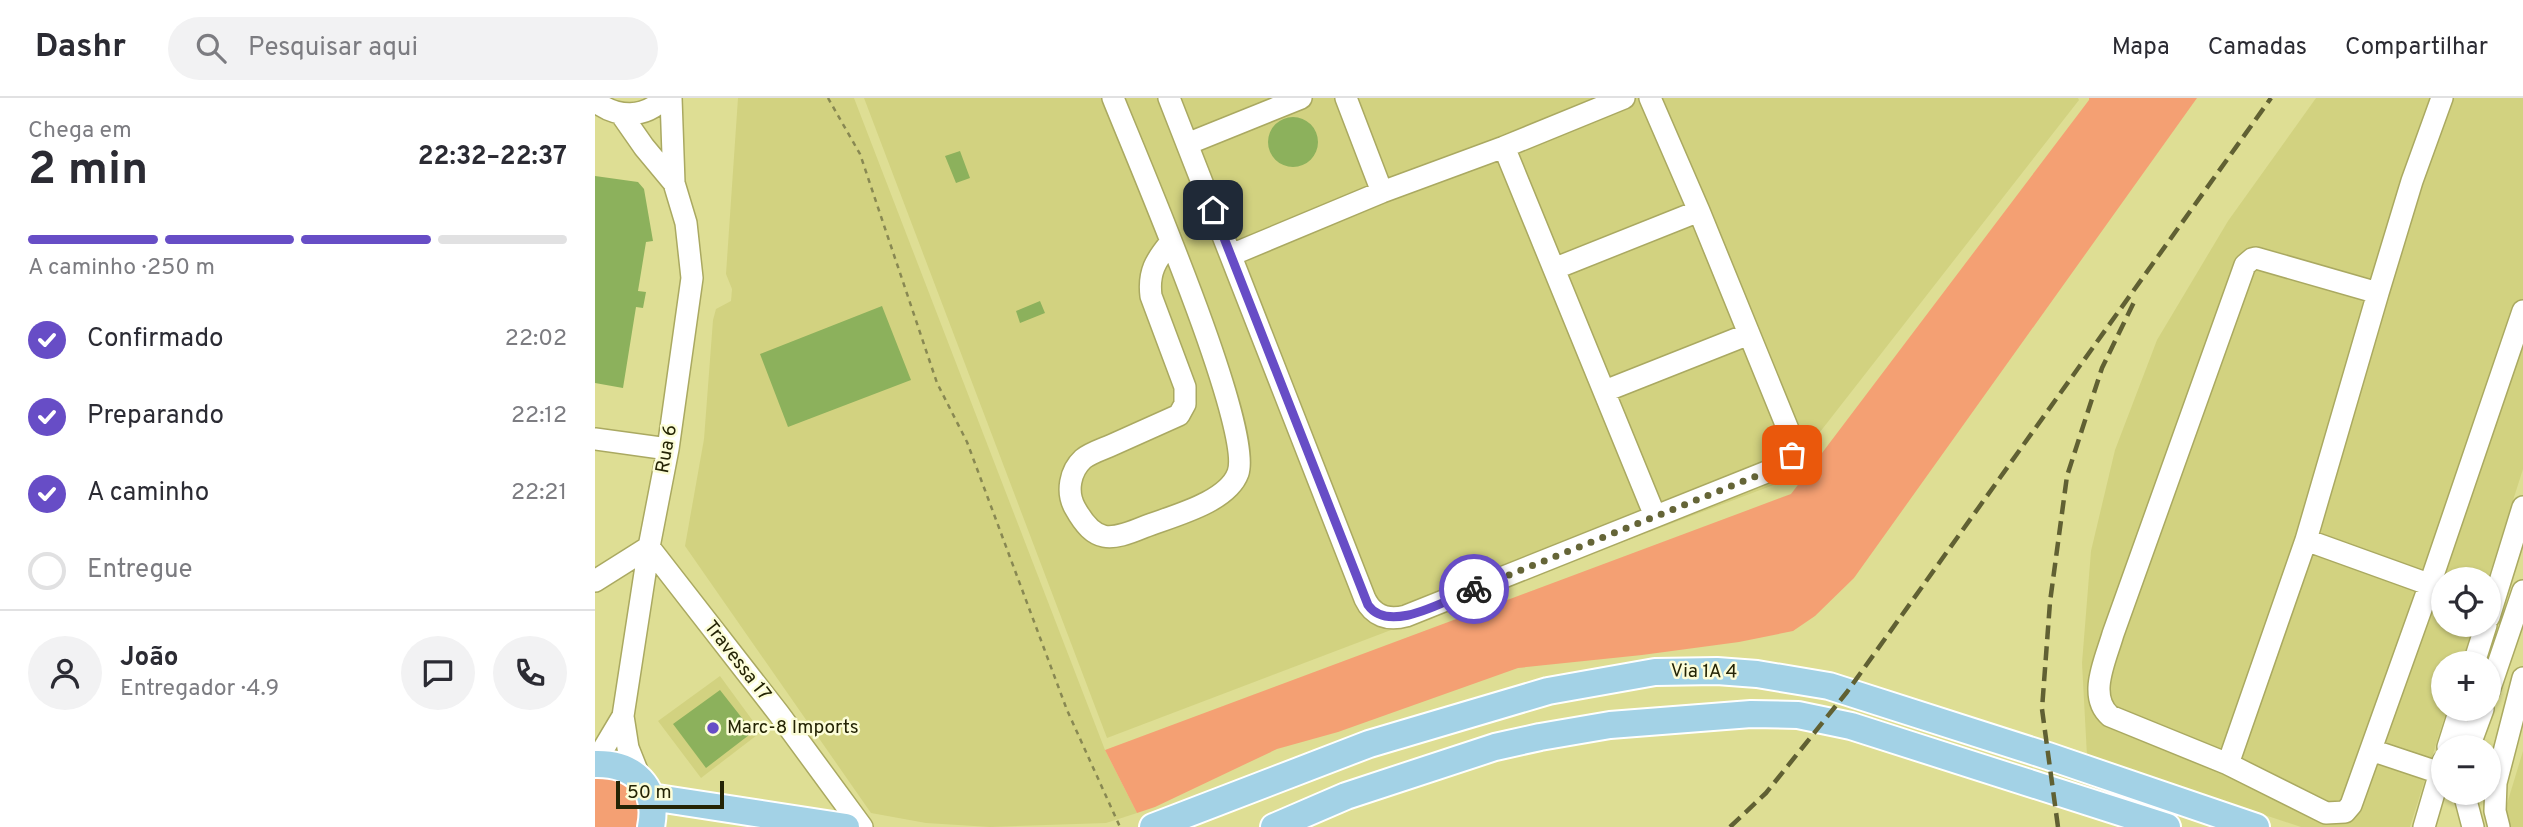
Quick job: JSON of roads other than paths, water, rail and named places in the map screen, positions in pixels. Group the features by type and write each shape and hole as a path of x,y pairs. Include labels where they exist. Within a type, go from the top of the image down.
{"main road":[{"name":"Via 1A 4","path":"1153,827 1370,744 1548,691 1641,674 1705,671 1757,674 1829,685 2256,827"},
{"path":"1273,827 1346,796 1495,747 1611,725 1751,714 1798,715 1851,726 2167,827"},
{"path":"1370,744 1366,755 1367,769 1383,785"},
{"path":"1332,758 1344,770 1346,796"},
{"path":"595,763 611,763 627,768 645,787 653,811 651,827"},
{"path":"645,787 846,827"}],"street":[{"path":"604,108 641,113 658,105 664,98"},
{"name":"Rua 6","path":"645,787 628,748 623,716 649,547 668,449 692,278 686,223 674,183 671,98"},
{"path":"1113,98 1202,322 1237,433 1240,459 1238,472 1229,487 1212,501 1118,538 1100,535 1090,529 1072,503 1070,485 1073,472 1084,458 1179,415 1185,404 1185,387 1149,284 1155,262 1170,243"},
{"path":"1169,98 1365,598 1372,611 1388,618 1406,616 1779,467 1792,455 1794,444 1650,98"},
{"path":"1187,144 1301,98"},
{"path":"1346,98 1382,192"},
{"path":"1231,255 1382,192 1504,147 1624,98"},
{"path":"2228,764 2306,540 2412,181 2442,98"},
{"name":"Rua 6","path":"604,108 644,147 674,183"},
{"path":"1504,147 1556,268 1655,516"},
{"path":"1556,268 1699,211"},
{"path":"2378,293 2256,258 2245,265 2113,634 2098,688 2099,704 2110,716 2228,764 2326,813 2336,814 2351,805 2431,602"},
{"path":"2443,567 2523,311"},
{"path":"1605,391 1749,334"},
{"path":"595,439 668,449"},
{"path":"2501,577 2523,507"},
{"path":"2306,540 2431,585"},
{"path":"595,581 649,547"},
{"name":"Travessa 17","path":"649,547 779,714 862,827"},
{"path":"2501,656 2523,592"},
{"path":"2499,827 2495,811 2495,783 2523,678"},
{"name":"Rua 6","path":"595,763 623,716"},
{"path":"2371,750 2431,765"},
{"path":"2424,827 2431,803"},
{"path":"2468,805 2473,827"}],"railway":[{"path":"1730,827 1766,793 1847,692 2271,98"},
{"path":"2058,827 2042,709 2050,602 2067,476 2102,368 2135,300"}],"place":[{"name":"Marc-8 Imports","path":"713,728"}]}
